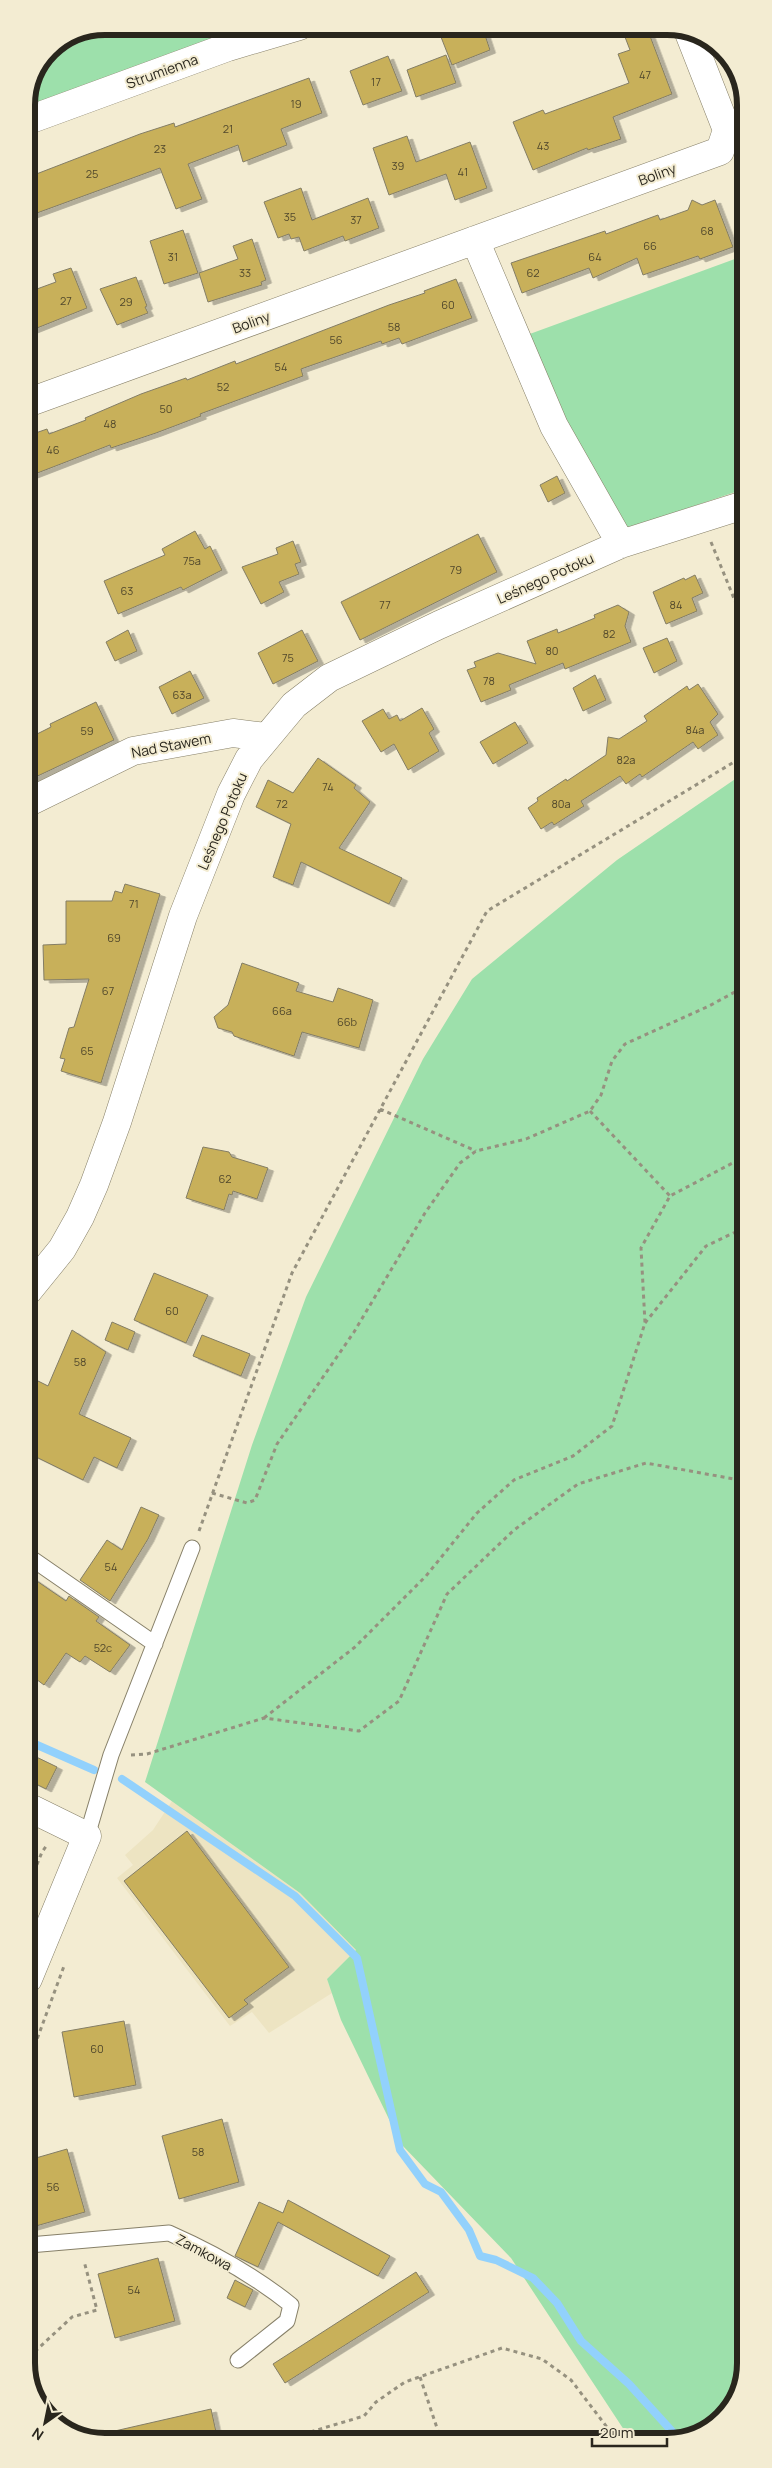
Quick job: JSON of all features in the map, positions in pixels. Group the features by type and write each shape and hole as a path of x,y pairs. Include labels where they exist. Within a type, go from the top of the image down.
{"street":[{"name":"Strumienna","path":"35,119 228,47 269,35"},
{"name":"Boliny","path":"35,400 720,151 727,130 691,39"},
{"path":"475,240 554,426 621,544"},
{"name":"Leśnego Potoku","path":"35,1282 62,1249 80,1217 94,1185 117,1122 183,916 231,794 249,760 294,705 329,678 439,625 621,544 737,508"},
{"name":"Nad Stawem","path":"35,799 133,751 233,734 266,737"},
{"path":"35,1813 75,1830 35,1957"}],"lane":[{"path":"75,1830 111,1755 192,1548"},
{"path":"35,1561 155,1644"},
{"name":"Zamkowa","path":"35,2244 169,2233 265,2284 290,2305 287,2321 238,2360"}],"path":[{"path":"702,518 737,606"},
{"path":"192,1548 292,1273 487,911 737,760"},
{"path":"212,1494 247,1503 255,1500 277,1444 354,1332 425,1213 460,1164 476,1151 526,1139 590,1111 601,1095 612,1061 624,1044 675,1022 737,991"},
{"path":"380,1109 476,1151"},
{"path":"590,1111 670,1196"},
{"path":"645,1323 641,1248 670,1196 737,1161"},
{"path":"111,1755 148,1754 264,1718 354,1647 426,1576 477,1513 514,1480 573,1456 612,1426 645,1323 706,1246 737,1231"},
{"path":"264,1718 360,1731 399,1701 448,1594 514,1530 578,1484 646,1463 737,1480"},
{"path":"35,1870 42,1852 75,1830"},
{"path":"35,2351 72,2317 97,2310 82,2253 83,2240"},
{"path":"307,2433 364,2416 376,2402 405,2382 502,2348 542,2359 571,2380 611,2433"},
{"path":"420,2377 439,2433"}],"shaded area":[{"path":"172,1801 300,1893 356,1950 327,1979 332,1993 269,2033 252,2012 230,2026 117,1878 133,1865 125,1855 153,1830"}],"green space":[{"path":"105,35 267,35 35,109 36,92 40,78 47,66 66,47 78,40"},
{"path":"737,258 737,491 603,537 527,335"},
{"path":"737,778 737,2363 733,2385 728,2398 716,2412 694,2428 667,2433 626,2433 511,2258 401,2144 341,2020 327,1979 356,1950 300,1893 145,1782 252,1445 306,1297 423,1059 472,979 617,860"}],"building":[{"path":"446,35 485,35 490,50 452,65 441,37"},
{"path":"630,35 650,35 672,94 613,117 621,139 588,150 587,148 533,170 513,122 543,110 545,114 629,83 618,54 630,50 625,37"},
{"path":"446,55 456,83 416,97 407,70"},
{"path":"388,56 402,91 363,105 350,71"},
{"path":"309,78 322,113 281,129 287,145 243,162 238,145 188,164 202,199 176,209 160,168 35,214 35,175 140,134 174,123 175,127"},
{"path":"407,136 416,162 470,142 487,188 455,200 446,174 389,195 373,148"},
{"path":"301,188 312,220 368,198 379,228 345,241 343,236 304,251 299,237 291,239 289,234 278,238 264,202"},
{"path":"692,200 702,205 715,200 733,247 700,259 698,256 643,275 637,258 593,278 589,268 522,293 511,263 605,231 606,234 658,215 660,220 688,210"},
{"path":"183,230 198,273 164,284 150,241"},
{"path":"252,239 266,280 261,282 262,285 208,302 199,273 238,259 233,246"},
{"path":"71,268 87,308 35,329 35,290 56,282 53,274"},
{"path":"136,277 148,313 117,325 100,289"},
{"path":"456,279 472,318 402,344 399,338 382,344 381,341 301,369 303,376 200,414 201,416 156,433 111,448 110,445 35,474 35,433 47,429 49,434 86,420 85,418 141,394 186,378 187,380 235,361 236,364 425,293 424,291"},
{"path":"557,476 565,493 548,502 540,485"},
{"path":"195,531 205,549 210,546 222,570 183,590 181,587 118,614 104,581 165,555 162,549"},
{"path":"478,534 497,572 360,640 341,602"},
{"path":"293,541 301,562 295,564 299,574 279,582 284,592 261,604 242,567 278,554 276,548"},
{"path":"695,575 703,593 692,598 697,611 666,624 653,592"},
{"path":"618,605 629,612 625,626 631,642 565,669 563,663 509,685 511,690 481,702 467,670 476,667 474,662 498,653 536,664 527,641 557,629 558,633 595,618 594,615"},
{"path":"128,630 137,651 115,661 106,642"},
{"path":"302,630 318,661 273,684 258,653"},
{"path":"667,638 677,661 654,673 643,648"},
{"path":"190,671 204,698 172,714 159,687"},
{"path":"595,675 606,700 583,711 573,688"},
{"path":"698,684 718,714 710,722 718,735 698,749 693,742 642,777 640,774 626,784 620,776 581,801 584,806 554,825 552,822 541,829 528,808 538,801 537,798 606,755 608,737 619,739 647,721 644,716 687,686 689,690"},
{"path":"96,702 114,740 35,777 35,735 51,727 50,724"},
{"path":"422,708 434,729 429,733 439,751 408,770 394,744 381,752 362,721 383,709 389,719 397,715 400,721"},
{"path":"515,722 528,743 493,764 480,742"},
{"path":"318,758 356,785 354,788 370,802 339,848 402,878 389,904 301,862 293,885 273,877 291,824 256,807 268,780 293,793"},
{"path":"125,884 160,894 101,1083 61,1071 65,1059 60,1058 69,1028 74,1027 89,979 44,980 43,945 66,944 66,901 112,901 115,891 122,893"},
{"path":"242,963 299,983 296,991 333,1002 338,988 373,1000 359,1048 302,1032 294,1056 234,1036 232,1032 218,1028 214,1017 228,1005"},
{"path":"203,1147 229,1152 232,1157 268,1168 257,1199 233,1191 232,1195 229,1194 224,1210 186,1198"},
{"path":"154,1273 208,1295 186,1343 134,1320"},
{"path":"112,1322 135,1332 128,1350 105,1340"},
{"path":"72,1330 106,1352 79,1414 131,1438 117,1468 94,1457 83,1480 35,1456 35,1380 48,1386"},
{"path":"202,1335 250,1354 241,1376 193,1356"},
{"path":"141,1507 159,1515 148,1539 110,1601 80,1580 107,1540 122,1550"},
{"path":"35,1580 66,1601 69,1596 99,1617 96,1621 130,1645 110,1672 85,1656 80,1662 66,1653 44,1685 35,1678"},
{"path":"35,1756 57,1767 46,1789 35,1784"},
{"path":"187,1831 289,1967 244,2000 248,2004 229,2018 124,1881"},
{"path":"124,2021 136,2085 74,2097 62,2032"},
{"path":"222,2119 239,2182 179,2199 162,2136"},
{"path":"67,2149 85,2212 35,2226 35,2158"},
{"path":"288,2200 390,2256 378,2276 278,2222 258,2267 235,2256 259,2202 283,2213"},
{"path":"158,2258 175,2321 115,2338 98,2274"},
{"path":"416,2272 429,2292 285,2383 273,2364"},
{"path":"235,2280 253,2290 245,2307 227,2298"},
{"path":"211,2409 216,2433 106,2433"}],"waterway":[{"path":"35,1744 94,1770"},
{"path":"122,1779 295,1896 357,1958 400,2150 425,2184 441,2192 469,2230 480,2256 496,2260 533,2278 557,2303 581,2341 629,2384 673,2432"}]}
